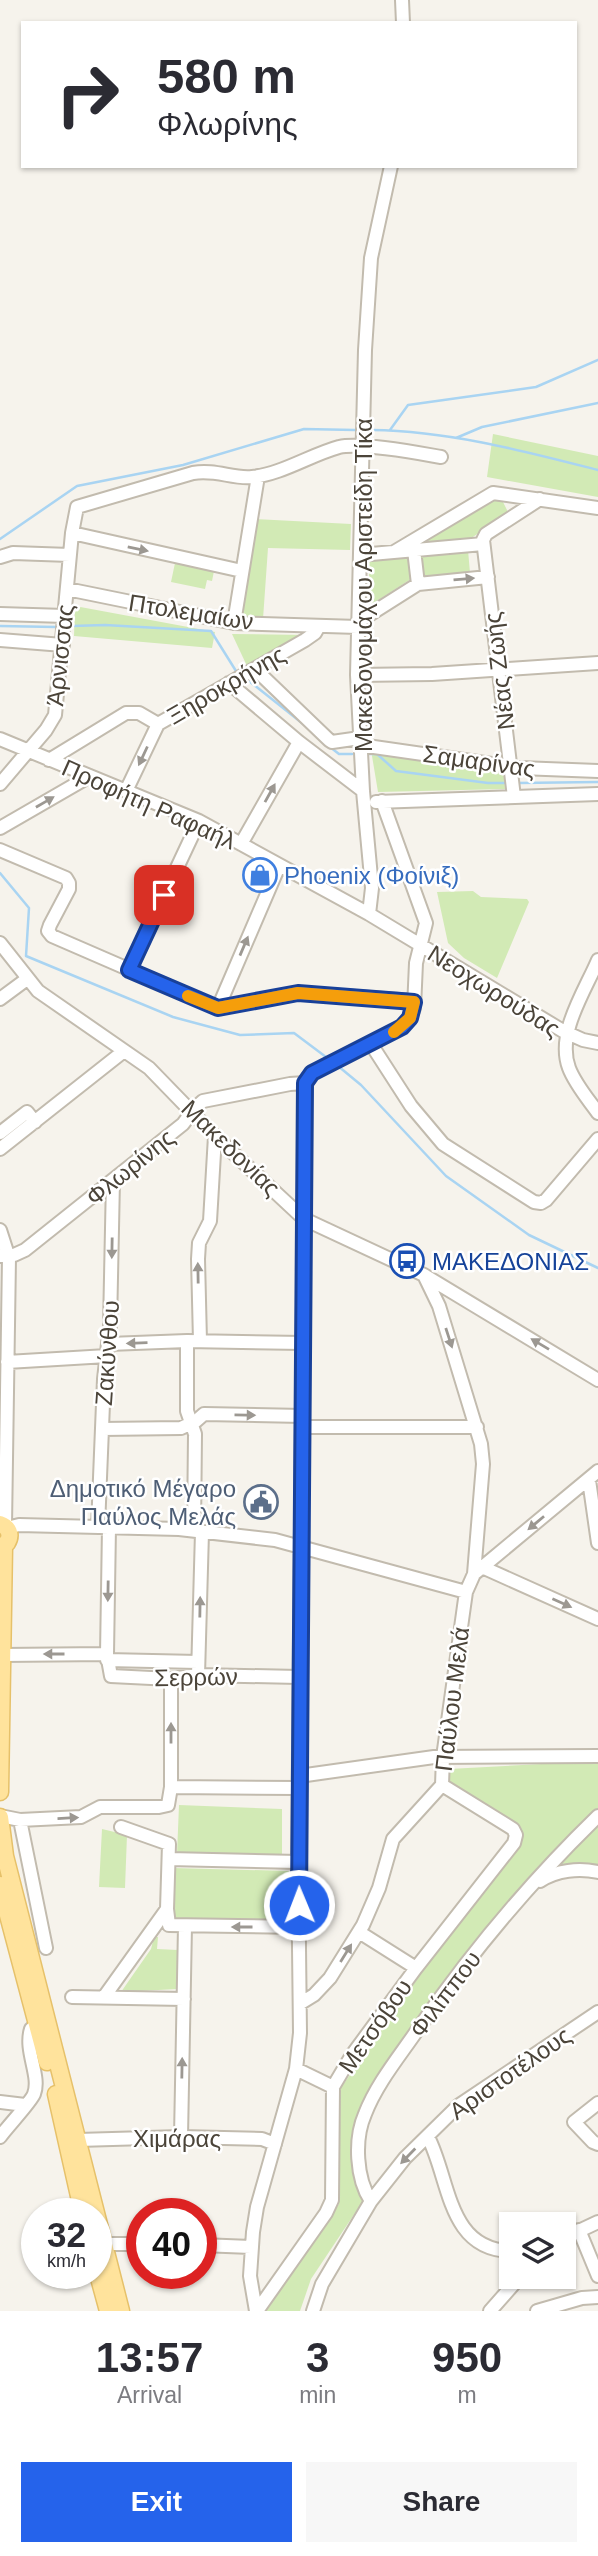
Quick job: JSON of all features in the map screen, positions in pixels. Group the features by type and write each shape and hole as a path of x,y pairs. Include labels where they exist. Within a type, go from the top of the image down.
{"main road":[{"path":"0,1792 4,1535"},
{"path":"0,1817 5,1856 93,2198"},
{"path":"0,1885 79,2198"},
{"path":"112,2273 121,2311"},
{"path":"102,2289 108,2311"}],"street":[{"path":"402,0 403,21"},
{"name":"Μακεδονομάχου Αριστείδη Τίκα","path":"369,914 372,888 357,676 364,382 369,271 391,168"},
{"path":"234,623 258,476 338,447 363,446 441,457"},
{"name":"Άρνισσας","path":"0,784 46,730 55,715 72,533 77,507 193,473 211,471 242,477 258,476"},
{"path":"394,552 493,493 598,508"},
{"path":"360,555 483,544 486,534 540,499"},
{"path":"72,533 242,571"},
{"name":"Νέας Ζωής","path":"483,544 514,797"},
{"path":"414,550 418,584"},
{"path":"0,557 13,553 70,555"},
{"path":"358,624 418,584 488,577"},
{"name":"Πτολεμαίων","path":"67,589 234,623 318,626 358,624"},
{"path":"0,614 65,616"},
{"name":"Ξηροκρήνης","path":"126,791 158,724 313,635 318,626"},
{"path":"0,640 62,645"},
{"path":"357,676 598,663"},
{"name":"Σαμαρίνας","path":"255,669 332,742 360,741 511,767 598,771"},
{"path":"229,683 364,796 382,801 598,794"},
{"path":"49,760 127,713 139,713 158,724"},
{"name":"Προφήτη Ραφαήλ","path":"0,739 199,821 369,914"},
{"path":"241,844 299,742"},
{"path":"0,828 90,776"},
{"name":"Νεοχωρούδας","path":"382,801 426,919 421,944"},
{"path":"129,970 199,821"},
{"path":"0,850 65,878 69,883 69,889 48,931 52,936 218,1008 298,993 414,1002"},
{"path":"218,1008 279,866"},
{"name":"Νεοχωρούδας","path":"369,914 568,1033 566,1054 569,1068 598,1113"},
{"name":"Μακεδονίας","path":"0,943 26,979 50,1002 149,1068 215,1136 304,1219 424,1275 598,1380"},
{"path":"257,2311 250,2276 251,2247 257,2207 296,2069 301,2003 298,1782 305,1083 309,1076 321,1068 405,1024 410,1018 414,1002 416,963 421,944"},
{"path":"598,960 568,1033 598,1043"},
{"path":"0,999 26,979"},
{"path":"371,1044 411,1106 443,1144 534,1202 541,1203 546,1200 598,1139"},
{"path":"0,1149 124,1051"},
{"name":"Φλωρίνης","path":"4,1256 25,1251 183,1124 192,1111 208,1099 305,1083"},
{"path":"0,1133 27,1112 36,1122"},
{"path":"198,1668 195,1434 187,1411 198,1259 200,1243 210,1221 215,1136"},
{"name":"Ζακύνθου","path":"107,1657 102,1429 108,1350 113,1180"},
{"path":"0,1230 4,1256 7,1362 4,1535 44,1526 103,1527 198,1531 275,1540 467,1592"},
{"path":"424,1275 439,1306 477,1427 484,1464 478,1570 598,1619"},
{"path":"7,1362 193,1341 303,1343"},
{"path":"102,1429 181,1428 204,1414 303,1421 477,1427"},
{"path":"593,1476 598,1543"},
{"name":"Παύλου Μελά","path":"301,2003 314,1995 330,1978 372,1909 393,1839 442,1785 443,1757 467,1592 478,1570 593,1476"},
{"name":"Σερρών","path":"2,1655 107,1657 299,1677"},
{"name":"Σερρών","path":"107,1657 110,1673 114,1677 171,1679 198,1668"},
{"path":"0,1817 20,1821 81,1817 100,1807 168,1805 171,1787 171,1679"},
{"path":"171,1787 298,1782 443,1757 598,1756"},
{"name":"Μετσόβου","path":"257,2311 326,2213 332,2200 333,2087 352,2055 416,1968 514,1843 516,1835 513,1829 442,1785"},
{"name":"Φιλίππου","path":"371,2201 360,2180 359,2153 363,2116 373,2096 453,1980 505,1914 568,1843 598,1816"},
{"path":"20,1821 21,1838 46,1948"},
{"path":"121,1827 169,1844 169,1925 299,1927"},
{"path":"169,1859 298,1862"},
{"path":"526,1892 554,1873 581,1870 598,1872"},
{"path":"104,1997 167,1909"},
{"path":"181,2137 184,1926"},
{"path":"359,1931 416,1968"},
{"path":"72,1997 184,1999"},
{"name":"Αριστοτέλους","path":"313,2311 322,2284 371,2201 405,2158 466,2100 598,2012"},
{"path":"0,2137 35,2092 29,2045 30,2031 37,2025"},
{"path":"296,2069 333,2087"},
{"path":"0,2102 25,2105"},
{"path":"598,2103 574,2122 598,2144"},
{"name":"Χιμάρας","path":"78,2140 181,2137 262,2139 275,2144"},
{"path":"428,2137 461,2224 471,2238 499,2250"},
{"path":"576,2232 598,2222"},
{"path":"579,2230 598,2276"},
{"path":"217,2246 251,2247"},
{"path":"490,2311 509,2289"},
{"path":"537,2311 582,2298 598,2297"}],"green space":[{"path":"493,434 598,456 598,497 487,477"},
{"path":"491,496 501,498 509,514 468,540 429,542 428,536"},
{"path":"255,519 351,524 350,550 268,548 263,619 240,618"},
{"path":"468,550 470,573 411,579 369,606 369,559"},
{"path":"175,563 214,571 212,581 207,580 205,589 171,582"},
{"path":"75,606 215,632 212,648 74,636"},
{"path":"232,634 305,635 247,666"},
{"path":"371,750 503,768 505,789 378,792"},
{"path":"473,891 481,897 527,899 529,902 497,978 464,958 448,943 437,892"},
{"path":"598,1761 598,1878 589,1875 566,1876 522,1890 363,2116 363,2201 311,2279 300,2311 263,2311 339,2204 340,2089 458,1921 519,1843 449,1792 449,1769"},
{"path":"179,1805 282,1809 282,1855 177,1854"},
{"path":"102,1829 127,1835 125,1888 99,1887"},
{"path":"173,1868 289,1871 290,1920 175,1920"},
{"path":"154,1937 158,1937 157,1949 178,1950 177,1989 121,1992 151,1949"}],"waterway":[{"path":"390,430 408,405 536,387 598,360"},
{"path":"456,438 482,427 598,403"},
{"path":"0,539 77,486 183,465 304,429 355,430"},
{"path":"372,430 458,438 598,470"},
{"path":"72,626 105,625 211,631 236,671"},
{"path":"0,626 56,627"},
{"path":"249,681 312,731"},
{"path":"330,747 339,754 352,754"},
{"path":"369,754 377,754 396,771 507,783"},
{"path":"518,783 598,782"},
{"path":"0,873 29,908 26,956 173,1017 240,1035 294,1033 330,1060"},
{"path":"338,1066 361,1085 446,1176 529,1235 598,1268"}],"slow traffic":[{"path":"188,996 218,1008 298,993 414,1002 410,1018 394,1032"}],"place":[{"name":"Phoenix (Φοίνιξ)","path":"260,875"},
{"name":"ΜΑΚΕΔΟΝΙΑΣ","path":"407,1261"},
{"name":"Δημοτικό Μέγαρο Παύλος Μελάς","path":"261,1502"}],"route":[{"path":"164,895 129,970 218,1008 298,993 414,1002 410,1018 402,1027 312,1073 305,1083 299,1905"}]}
